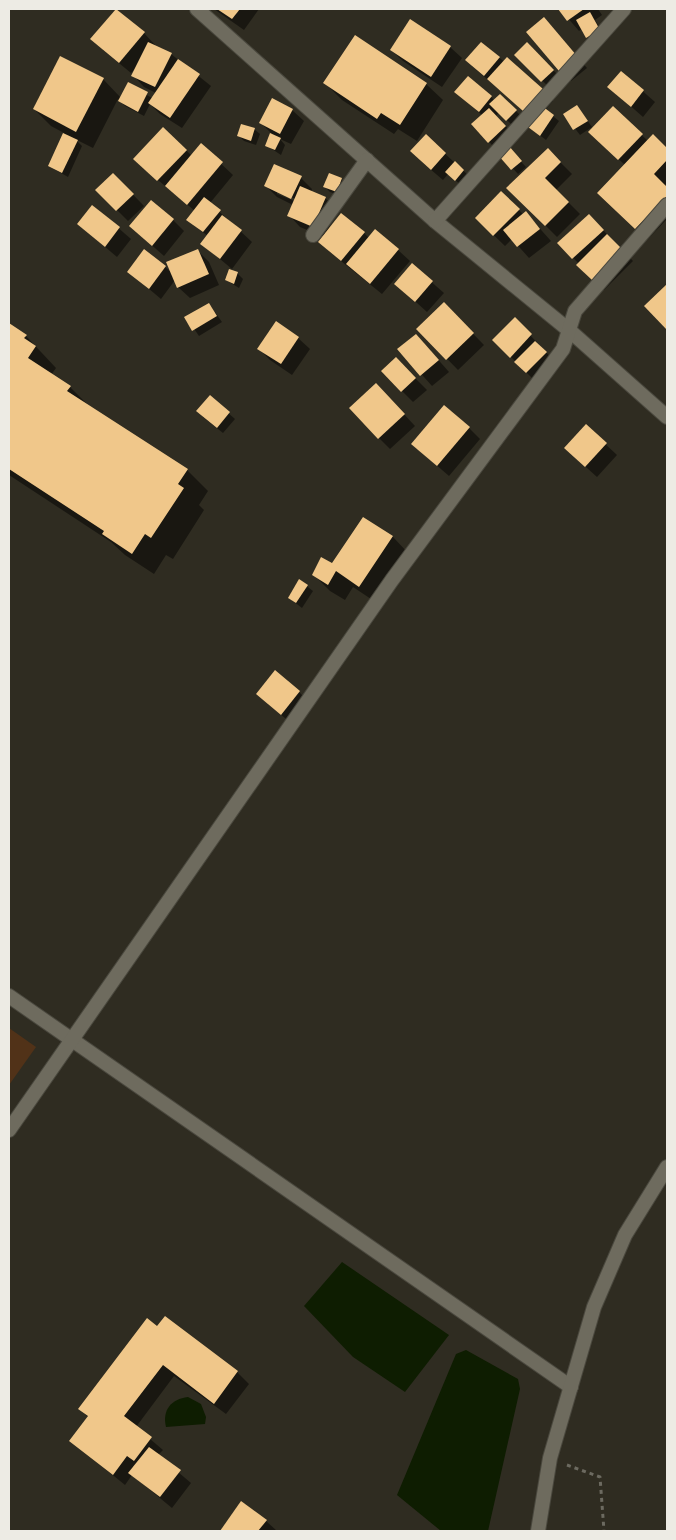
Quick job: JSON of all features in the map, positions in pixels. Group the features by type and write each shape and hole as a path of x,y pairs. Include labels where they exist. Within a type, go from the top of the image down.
{"street":[{"path":"197,9 435,221 570,331 667,418"},
{"path":"435,221 624,9"},
{"path":"313,235 367,160"},
{"path":"9,1130 70,1038 392,580 563,349 575,311 667,205"},
{"path":"9,996 571,1387"},
{"path":"538,1531 550,1458 594,1307 625,1235 667,1166"}],"path":[{"path":"550,1458 600,1477 604,1531"}],"shaded area":[{"path":"9,1028 36,1047 9,1085"},
{"path":"342,1262 449,1335 405,1392 353,1357 304,1306"},
{"path":"466,1350 518,1379 520,1389 488,1531 441,1531 397,1495 456,1354"},
{"path":"188,1397 201,1404 206,1417 205,1424 166,1427 165,1415 169,1406 177,1400"}],"building":[{"path":"116,9 145,32 119,63 90,39"},
{"path":"217,9 240,9 232,19"},
{"path":"558,9 584,9 567,21"},
{"path":"590,12 600,30 586,38 576,20"},
{"path":"544,17 577,56 559,71 526,32"},
{"path":"410,19 451,46 431,77 390,50"},
{"path":"355,35 427,83 400,125 381,113 377,119 323,83"},
{"path":"148,42 172,53 155,87 131,76"},
{"path":"481,42 500,57 484,76 465,60"},
{"path":"527,42 554,70 541,82 514,55"},
{"path":"60,56 104,78 76,132 33,109"},
{"path":"507,57 543,89 523,111 487,79"},
{"path":"178,59 200,74 170,118 148,103"},
{"path":"621,71 644,90 631,107 607,87"},
{"path":"468,76 492,96 479,112 454,92"},
{"path":"128,82 148,92 138,112 118,101"},
{"path":"500,94 517,110 506,121 489,104"},
{"path":"272,98 293,109 280,134 259,123"},
{"path":"577,105 588,121 573,130 563,114"},
{"path":"542,106 554,115 540,136 528,127"},
{"path":"613,106 643,134 618,160 588,132"},
{"path":"489,108 506,126 488,143 471,124"},
{"path":"241,124 255,128 251,141 237,136"},
{"path":"163,127 187,150 157,181 133,159"},
{"path":"63,133 78,140 62,173 48,166"},
{"path":"270,133 281,138 275,150 265,146"},
{"path":"426,134 446,153 431,170 410,151"},
{"path":"653,134 667,148 667,160 654,174 667,187 667,196 635,229 597,193"},
{"path":"201,143 223,162 187,205 165,186"},
{"path":"509,146 522,161 511,170 498,155"},
{"path":"548,148 561,162 545,178 569,202 545,226 506,188"},
{"path":"455,161 464,170 455,181 445,172"},
{"path":"274,164 302,176 291,199 264,186"},
{"path":"113,173 134,194 116,211 95,190"},
{"path":"329,173 342,178 337,192 323,187"},
{"path":"300,186 326,197 313,227 287,216"},
{"path":"501,191 520,209 493,236 475,218"},
{"path":"204,197 221,210 203,232 186,220"},
{"path":"151,200 174,219 152,246 129,226"},
{"path":"92,205 120,227 105,247 77,224"},
{"path":"526,211 540,229 517,247 503,230"},
{"path":"341,213 365,232 341,261 318,242"},
{"path":"589,214 604,230 572,259 557,243"},
{"path":"222,215 242,230 220,259 200,244"},
{"path":"375,229 399,249 370,284 346,264"},
{"path":"607,234 622,249 592,280 576,265"},
{"path":"144,249 166,266 149,289 127,272"},
{"path":"198,249 209,274 177,288 166,262"},
{"path":"412,263 433,281 415,302 394,284"},
{"path":"229,269 238,272 234,284 225,280"},
{"path":"667,284 667,330 644,306"},
{"path":"444,302 474,333 446,360 416,329"},
{"path":"209,303 217,316 192,331 184,317"},
{"path":"515,317 532,334 510,358 492,340"},
{"path":"276,321 299,337 281,364 257,349"},
{"path":"9,323 27,335 24,338 36,346 28,358 71,386 67,391 188,469 178,484 184,488 151,538 145,534 132,554 102,534 104,531 9,469"},
{"path":"416,334 439,360 420,376 397,349"},
{"path":"535,341 547,352 526,373 514,362"},
{"path":"396,357 416,378 401,392 381,371"},
{"path":"376,383 405,414 378,439 349,408"},
{"path":"210,395 230,412 217,428 196,411"},
{"path":"444,405 470,427 437,466 411,444"},
{"path":"586,424 607,443 585,467 564,448"},
{"path":"363,517 393,536 359,587 336,571 328,585 312,575 321,557 332,563"},
{"path":"299,579 308,585 296,603 288,598"},
{"path":"275,670 300,691 281,715 256,694"},
{"path":"165,1316 238,1371 214,1404 163,1365 124,1416 152,1437 134,1461 127,1456 113,1475 69,1441 88,1416 78,1409 147,1318 157,1326"},
{"path":"149,1447 181,1470 160,1497 128,1473"},
{"path":"241,1501 267,1520 258,1531 220,1531"}]}
